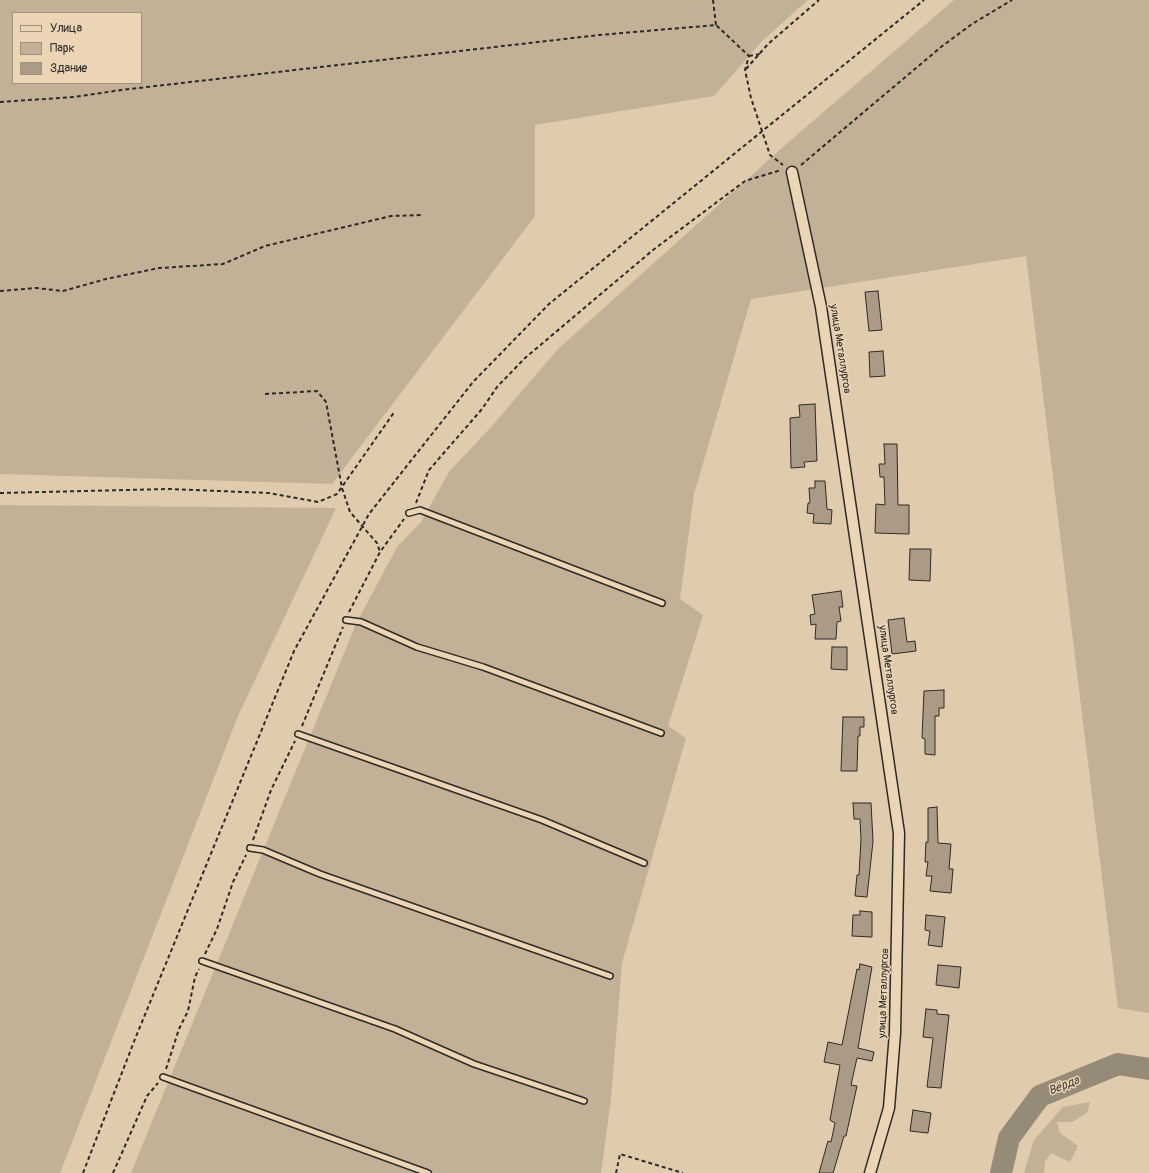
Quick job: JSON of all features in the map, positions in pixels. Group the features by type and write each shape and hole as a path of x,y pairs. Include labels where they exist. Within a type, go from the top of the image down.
{"street":[{"name":"улица Металлургов","path":"792,172 821,307 899,832 895,1033 889,1108 870,1173"}],"lane":[{"path":"409,513 420,510 662,603"},
{"path":"346,620 361,622 417,647 483,667 661,733"},
{"path":"298,734 542,820 644,863"},
{"path":"250,848 263,850 320,874 610,976"},
{"path":"202,961 395,1030 474,1064 584,1101"},
{"path":"163,1077 428,1173"}],"path":[{"path":"714,0 716,25 749,56"},
{"path":"745,70 768,44 819,0"},
{"path":"83,1173 135,1039 294,650 369,514 473,382 550,304 924,0"},
{"path":"792,172 941,47 972,24 1012,0"},
{"path":"0,102 74,97 120,90 568,38 716,25"},
{"path":"749,56 760,53"},
{"path":"749,56 745,70 751,98 770,155 792,172"},
{"path":"113,1173 148,1096 163,1077 178,1029 188,1011 195,977 217,929 233,882 250,848 271,790 309,713 346,620 380,552 415,505 429,470 482,409 497,386 524,358 653,250 745,181 782,170 792,172"},
{"path":"0,291 36,288 63,291 106,279 159,268 223,264 265,246 391,216 422,215"},
{"path":"265,394 317,391 326,402 342,488 350,512 377,543 380,552"},
{"path":"0,493 169,490 268,493 318,502 337,494 395,411"},
{"path":"616,1173 620,1154 683,1173"}],"green space":[{"path":"0,0 808,0 763,40 714,96 535,125 535,216 332,484 0,474"},
{"path":"954,0 1149,0 1149,1013 1118,1008 1026,256 751,299 694,494 680,599 703,615 668,726 686,738 622,963 611,1099 601,1173 131,1173 356,624 397,547 421,522 449,472 492,426 558,349 791,140"},
{"path":"0,505 336,508 238,716 60,1173 0,1173"},
{"path":"1090,1102 1087,1113 1072,1122 1057,1122 1060,1133 1078,1146 1070,1162 1051,1153 1045,1162 1044,1173 1024,1173 1034,1140 1063,1107"}],"building":[{"path":"878,291 882,330 869,331 865,292"},
{"path":"883,351 885,376 870,377 869,352"},
{"path":"815,404 817,461 804,462 805,467 791,468 790,418 800,417 799,405"},
{"path":"884,444 897,444 898,505 909,505 909,534 875,533 876,504 885,505 884,477 880,477 879,464 885,464"},
{"path":"815,481 825,481 827,509 832,510 831,524 813,523 814,514 807,513 808,503 810,503 809,488 815,488"},
{"path":"910,549 931,549 930,581 909,580"},
{"path":"841,591 843,607 839,607 841,621 837,622 836,639 815,639 816,624 811,625 810,615 815,614 812,595"},
{"path":"904,618 907,642 915,641 916,651 892,654 888,620"},
{"path":"832,647 847,647 847,670 831,669"},
{"path":"944,690 944,708 939,708 939,716 935,716 935,755 925,754 925,739 922,738 924,691"},
{"path":"843,717 864,717 864,727 860,727 860,736 858,736 857,771 841,771"},
{"path":"853,803 871,803 873,841 867,897 855,896 857,875 859,875 861,839 860,819 854,819"},
{"path":"937,807 938,843 951,844 949,869 953,869 951,893 930,891 932,876 926,876 928,862 925,862 926,842 928,842 928,808"},
{"path":"860,911 872,912 872,937 852,936 853,915 860,915"},
{"path":"926,915 945,917 942,947 928,945 930,931 925,930"},
{"path":"860,964 872,967 858,1048 874,1052 872,1061 857,1058 851,1085 857,1086 846,1136 844,1136 833,1173 819,1173 828,1141 831,1142 835,1123 830,1120 840,1065 824,1062 828,1042 842,1045 857,969 859,970"},
{"path":"938,965 961,967 959,988 936,985"},
{"path":"926,1009 937,1010 937,1014 949,1015 941,1088 927,1087 933,1038 923,1037"},
{"path":"913,1110 931,1113 928,1133 910,1131"}],"waterway":[{"name":"Вёрда","path":"1001,1173 1009,1138 1040,1096 1118,1064 1149,1069"}]}
